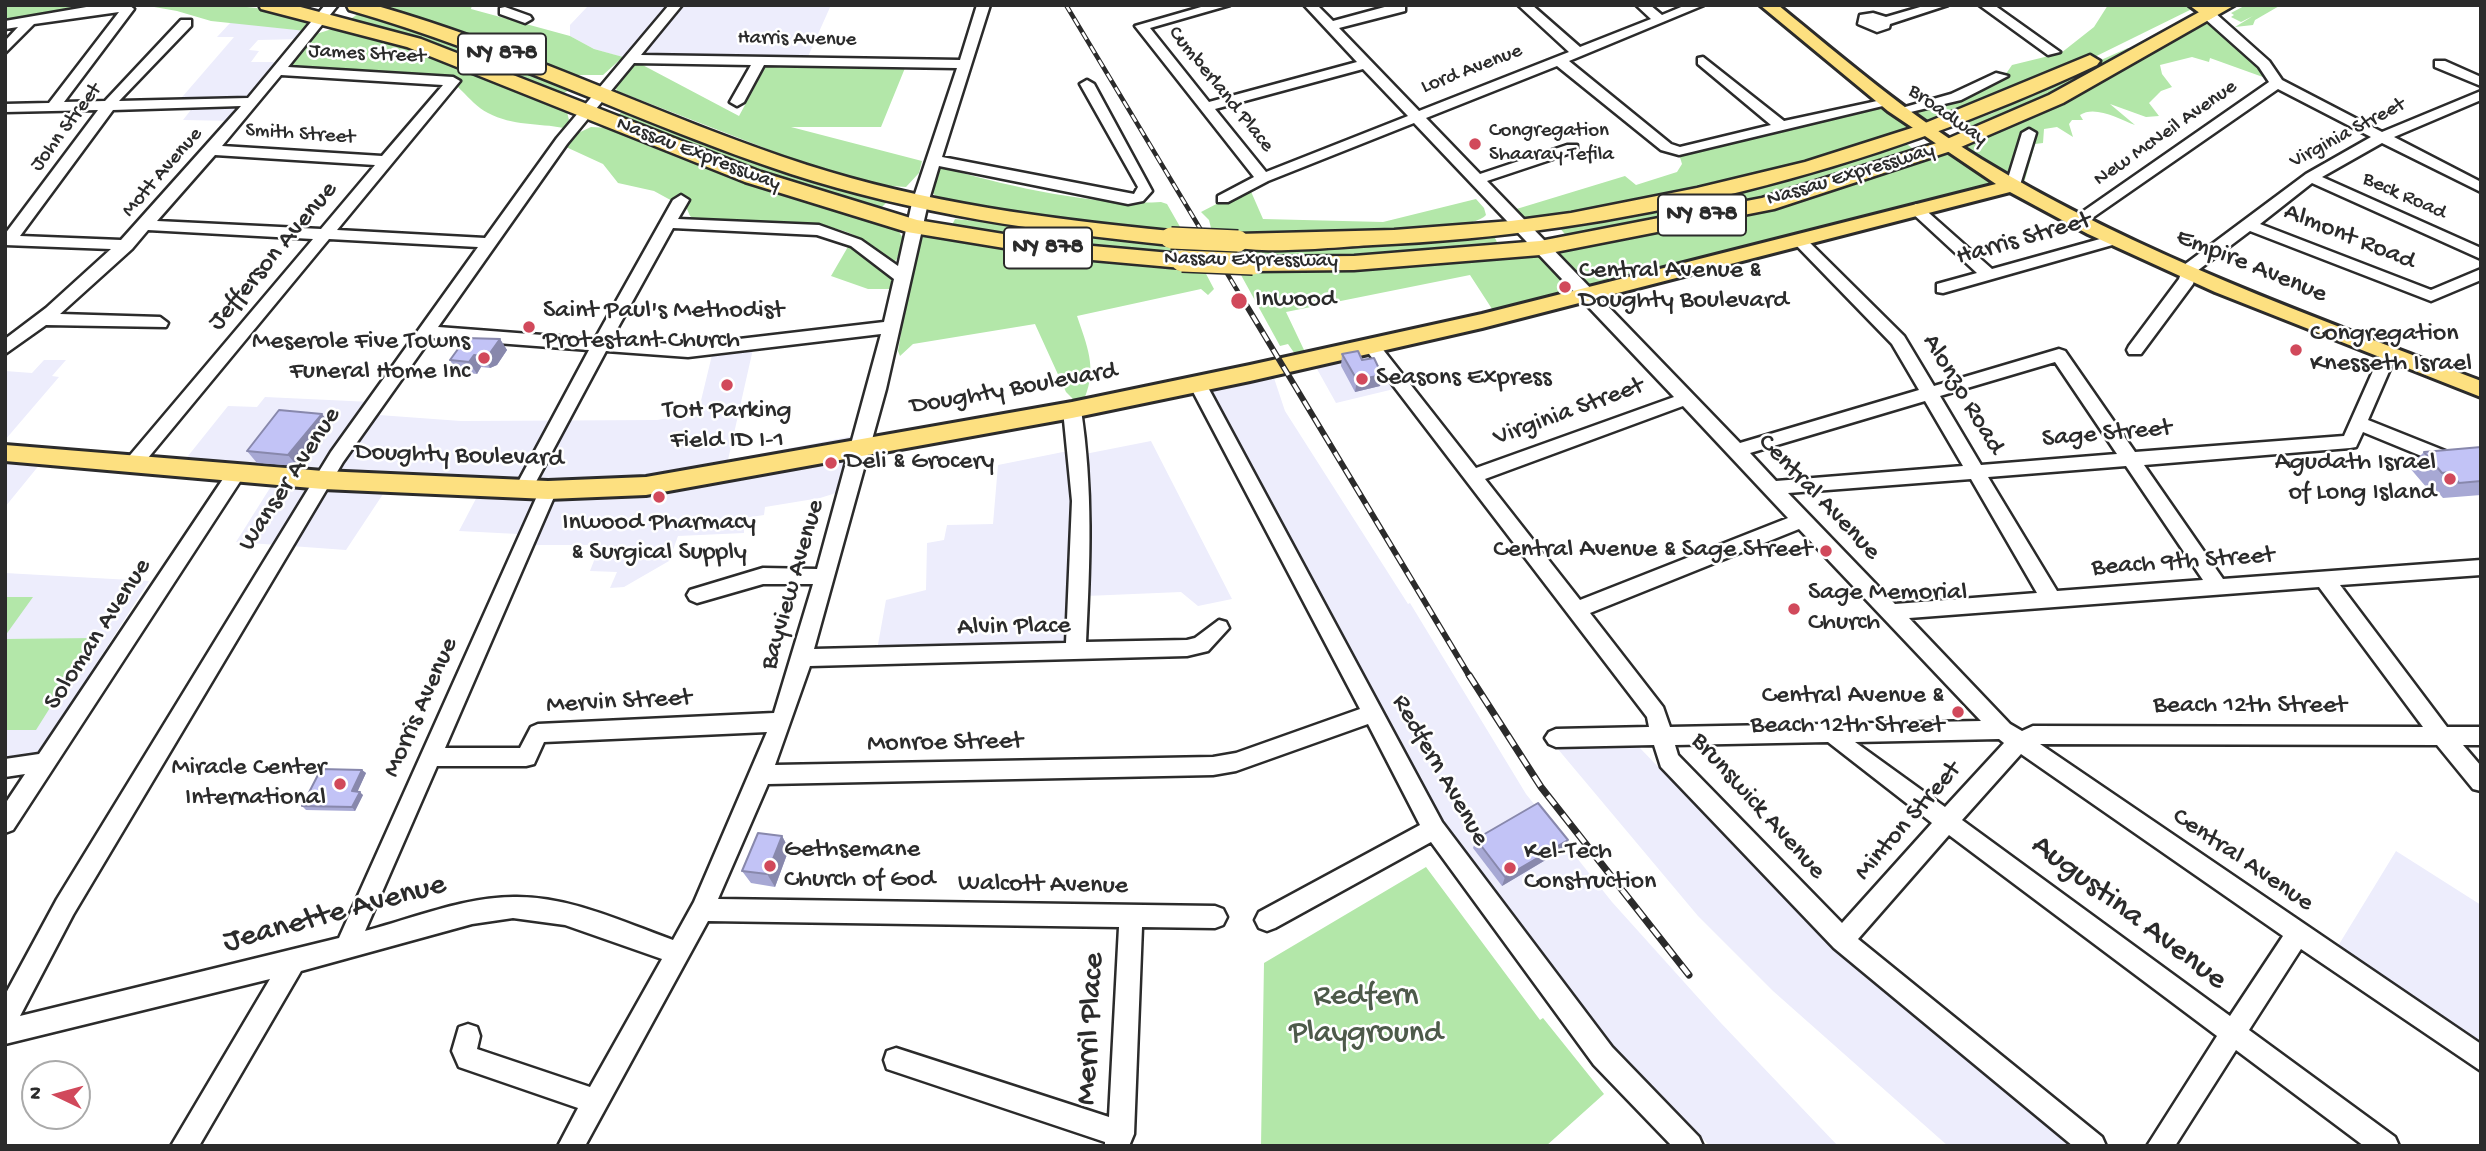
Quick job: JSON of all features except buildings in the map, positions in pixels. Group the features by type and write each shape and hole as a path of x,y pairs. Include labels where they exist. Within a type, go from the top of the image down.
{"highway":[{"name":"Nassau Expressway","path":"268,5 327,11 769,183 915,227 1059,250 1181,261 1253,264 1354,263 1540,248 1766,204 1947,146 2056,99 2200,7"},
{"name":"Nassau Expressway","path":"354,5 449,34 779,162 920,203 1067,229 1237,242 1315,241 1550,223 1716,192 1858,155 1925,132 2073,69 2200,7 2227,5"}],"main road":[{"name":"Broadway","path":"1768,5 1925,132 2013,185 2118,239"},
{"name":"Doughty Boulevard","path":"5,453 235,475 323,480 548,490 646,486 862,445 1072,411 1371,346 1587,295 2013,185"},
{"name":"Empire Avenue","path":"2118,239 2189,274 2481,389"}],"street":[{"name":"Wanser Avenue","path":"5,1020 65,907 323,480 489,243 586,111 676,5"},
{"name":"Bayview Avenue","path":"571,1146 680,954 761,775 782,722 862,445 893,327 920,203 984,5"},
{"name":"Cumberland Place","path":"1224,5 1142,26 1263,178"},
{"name":"Central Avenue","path":"1310,5 2003,730 2481,1059"},
{"path":"1330,26 1401,8 1398,5"},
{"path":"1524,5 1578,53"},
{"path":"1642,5 1660,20"},
{"name":"Lord Avenue","path":"1223,199 1263,178 1698,5"},
{"path":"1851,5 1867,18 1883,22 1942,5"},
{"path":"1985,5 2054,52"},
{"path":"5,25 118,6 127,8 52,108"},
{"path":"2200,7 2264,64 2277,83 2481,188"},
{"name":"Mott Avenue","path":"5,348 39,324 147,225 327,11"},
{"path":"5,49 30,21"},
{"path":"165,45 186,23"},
{"name":"John Street","path":"7,240 108,107 165,45"},
{"name":"Harris Avenue","path":"629,59 965,64"},
{"path":"737,102 760,61"},
{"path":"1560,61 1672,150 1679,151 1781,126 1956,97 2001,76"},
{"path":"1703,61 1781,126"},
{"path":"1205,107 1364,64"},
{"path":"2440,64 2481,82"},
{"name":"James Street","path":"278,71 453,81"},
{"name":"Jefferson Avenue","path":"132,465 453,81"},
{"name":"New McNeil Avenue","path":"2080,220 2277,83"},
{"path":"933,160 1023,181 1128,199 1142,195 1145,187 1087,84"},
{"name":"Virginia Street","path":"2135,350 2190,269 2311,177 2382,138 2481,95"},
{"path":"5,108 253,102"},
{"path":"2013,185 2029,132"},
{"path":"1476,180 1572,148"},
{"name":"Smith Street","path":"211,150 385,161"},
{"name":"Beck Road","path":"2311,177 2481,254"},
{"path":"524,488 599,345 681,200"},
{"path":"1916,209 1989,275"},
{"path":"668,223 819,230 856,243 903,278"},
{"path":"147,225 326,232 489,243"},
{"name":"Almont Road","path":"2249,225 2431,296 2481,274"},
{"name":"Harris Street","path":"1943,288 2118,239"},
{"path":"7,240 127,245"},
{"name":"Alonzo Road","path":"1799,240 1898,340 2051,600"},
{"path":"5,327 39,324 160,323"},
{"path":"427,332 688,351 893,327"},
{"name":"Brunswick Avenue","path":"1371,346 1656,713 1669,760 1842,940 2093,1146"},
{"name":"Sage Street","path":"1772,488 2350,442 2389,353"},
{"path":"1735,451 2059,355 2218,586"},
{"name":"Redfern Avenue","path":"1198,384 1434,829 1603,1056 1690,1146"},
{"name":"Virginia Street","path":"1472,477 1685,399"},
{"path":"1072,411 1081,459 1080,574 1075,653"},
{"path":"2359,423 2442,457"},
{"name":"Soloman Avenue","path":"5,823 235,475"},
{"name":"Morris Avenue","path":"346,948 548,490"},
{"path":"1576,610 1802,520"},
{"name":"Beach 9th Street","path":"1889,612 2481,567"},
{"path":"696,595 763,576 824,577"},
{"path":"2324,579 2442,736 2481,782"},
{"name":"Alvin Place","path":"802,658 1191,648 1207,640 1219,628"},
{"name":"Monroe Street","path":"761,775 1213,766 1236,762 1372,714"},
{"name":"Mervin Street","path":"431,757 526,757 538,733 782,722"},
{"path":"1556,738 2003,730"},
{"name":"Augustina Avenue","path":"1833,733 1844,746 2386,1146"},
{"name":"Beach 12th Street","path":"2021,743 2033,735 2481,736"},
{"name":"Minton Street","path":"1842,940 2008,751 2021,743"},
{"path":"5,768 46,762"},
{"path":"1267,920 1434,829"},
{"name":"Jeanette Avenue","path":"5,1032 293,962 472,913 526,908 556,912 680,954"},
{"name":"Walcott Avenue","path":"702,909 1215,917"},
{"name":"Merril Place","path":"1118,1140 1131,915"},
{"path":"2160,1146 2298,933"},
{"path":"184,1146 293,962"},
{"path":"468,1036 464,1051 468,1058 598,1102"},
{"path":"896,1060 1118,1140"}],"shaded area":[{"path":"831,5 806,61 629,59 594,49 570,36 570,25 587,7 568,6"},
{"path":"231,22 309,31 303,39 258,40 249,50 259,51 251,62 284,62 234,121 183,120 197,102 177,103 234,37 217,37"},
{"path":"753,349 728,460 864,434 849,489 820,498 765,507 764,515 744,518 744,533 678,536 669,561 624,587 610,588 617,572 590,571 600,545 513,545 518,534 459,531 480,491 389,485 346,550 236,542 275,480 176,471 228,406 257,407 265,397 372,402 365,414 461,421 657,420 698,413 712,355"},
{"path":"1363,349 1394,389 1336,403 1312,360"},
{"path":"44,360 66,360 52,376 59,377 5,440 5,371 32,373"},
{"path":"1272,372 1285,411 1408,604 1410,603 1526,794 1612,902 1720,1022 1838,1146 1710,1146 1629,1066 1446,827 1208,388"},
{"path":"1151,441 1232,599 1198,606 1181,592 1086,596 1084,646 877,650 886,600 926,590 927,543 944,540 947,525 993,524 998,465 1063,452 1090,453"},
{"path":"5,454 45,458 5,507"},
{"path":"5,573 149,581 38,755 5,760"},
{"path":"1638,746 1837,952 2074,1146 1948,1146 1773,991 1698,916 1557,748"},
{"path":"2396,851 2481,905 2481,1043 2338,946"}],"green space":[{"path":"5,5 109,5 5,23"},
{"path":"143,5 257,8 299,16 311,23 306,31 211,21"},
{"path":"374,5 472,5 471,9 570,36 594,49 623,57 603,75 576,75 481,38"},
{"path":"2108,5 2190,5 2194,8 2060,74 1926,130 1902,111 1978,93 2003,77 2012,65 2061,53 2094,27"},
{"path":"2246,5 2281,5 2255,20 2253,25 2235,27 2253,16 2241,22 2231,17 2234,15 2231,13"},
{"path":"358,14 403,25 574,87 564,93 349,20"},
{"path":"2202,20 2213,20 2274,81 2210,58 2209,62 2192,57 2160,65 2162,74 2172,87 2161,91 2149,103 2159,116 2146,117 2110,104 2135,125 2100,112 2086,112 2080,115 2083,120 2072,120 2069,124 2073,137 2057,127 2044,129 2043,143 2035,144 2022,190 1966,156 1960,143"},
{"path":"335,28 365,34 454,62 567,112 569,120 564,128 497,117 480,108 450,81 435,74 306,70 287,66 310,36"},
{"path":"2128,48 2135,52 2052,99 1966,135 1954,127 1993,113 2029,92"},
{"path":"635,61 739,116 766,66 905,68 881,127 791,127 922,161 919,173 906,187 877,185 806,164 617,91 615,86"},
{"path":"1885,104 1916,128 1719,190 1527,223 1510,211 1625,176 1636,185 1677,172 1682,164 1679,154"},
{"path":"623,111 889,200 881,208 755,173 615,117"},
{"path":"591,127 610,128 734,178 897,229 903,238 897,259 892,264 863,240 827,227 783,222 698,222 690,216 687,209 654,191 618,183 603,164 566,147 574,135"},
{"path":"1903,141 1917,152 1770,199 1568,238 1555,222"},
{"path":"1937,151 1951,152 2007,184 1587,294 1550,247 1765,205"},
{"path":"941,167 993,181 1079,198 1161,202 1167,204 1183,232 1169,236 942,203 932,192"},
{"path":"1249,187 1263,219 1383,222 1476,199 1486,215 1472,222 1445,228 1368,234 1234,237 1211,228 1209,220 1201,212"},
{"path":"955,219 1172,240 1183,259 950,229"},
{"path":"928,233 1204,270 1214,289 1208,295 1201,289 1077,316 1089,356 1090,376 1085,397 1074,400 1066,392 1035,324 913,344 900,356 898,351 914,255 917,242"},
{"path":"1493,234 1498,244 1335,259 1249,260 1240,246"},
{"path":"849,245 895,278 895,289 868,289 831,276"},
{"path":"1539,255 1546,257 1585,294 1494,312 1470,275 1286,312 1305,352 1295,354 1288,344 1280,346 1241,275 1253,265"},
{"path":"5,597 33,597 5,636"},
{"path":"94,638 36,730 5,730 5,639"},
{"name":"Redfern Playground","path":"1426,867 1540,1020 1543,1018 1604,1094 1546,1146 1261,1146 1264,963"}],"railway":[{"path":"1066,5 1243,300"},
{"path":"1242,298 1470,677"},
{"path":"1469,675 1541,787 1689,975"}],"place":[{"name":"Congregation Shaaray Tefila","path":"1475,144"},
{"name":"Central Avenue & Doughty Boulevard","path":"1565,287"},
{"name":"Inwood","path":"1239,301"},
{"name":"Saint Paul's Methodist Protestant Church","path":"529,327"},
{"name":"Congregation Knesseth Israel","path":"2296,350"},
{"name":"Meserole Five Towns Funeral Home Inc","path":"484,358"},
{"name":"Seasons Express","path":"1362,379"},
{"name":"TOH Parking Field ID I-1","path":"727,385"},
{"name":"Deli & Grocery","path":"831,463"},
{"name":"Agudath Israel of Long Island","path":"2450,479"},
{"name":"Inwood Pharmacy & Surgical Supply","path":"659,497"},
{"name":"Central Avenue & Sage Street","path":"1826,551"},
{"name":"Sage Memorial Church","path":"1794,609"},
{"name":"Central Avenue & Beach 12th Street","path":"1958,712"},
{"name":"Miracle Center International","path":"340,784"},
{"name":"Gethsemane Church of God","path":"770,866"},
{"name":"Kel-Tech Construction","path":"1510,868"}]}
